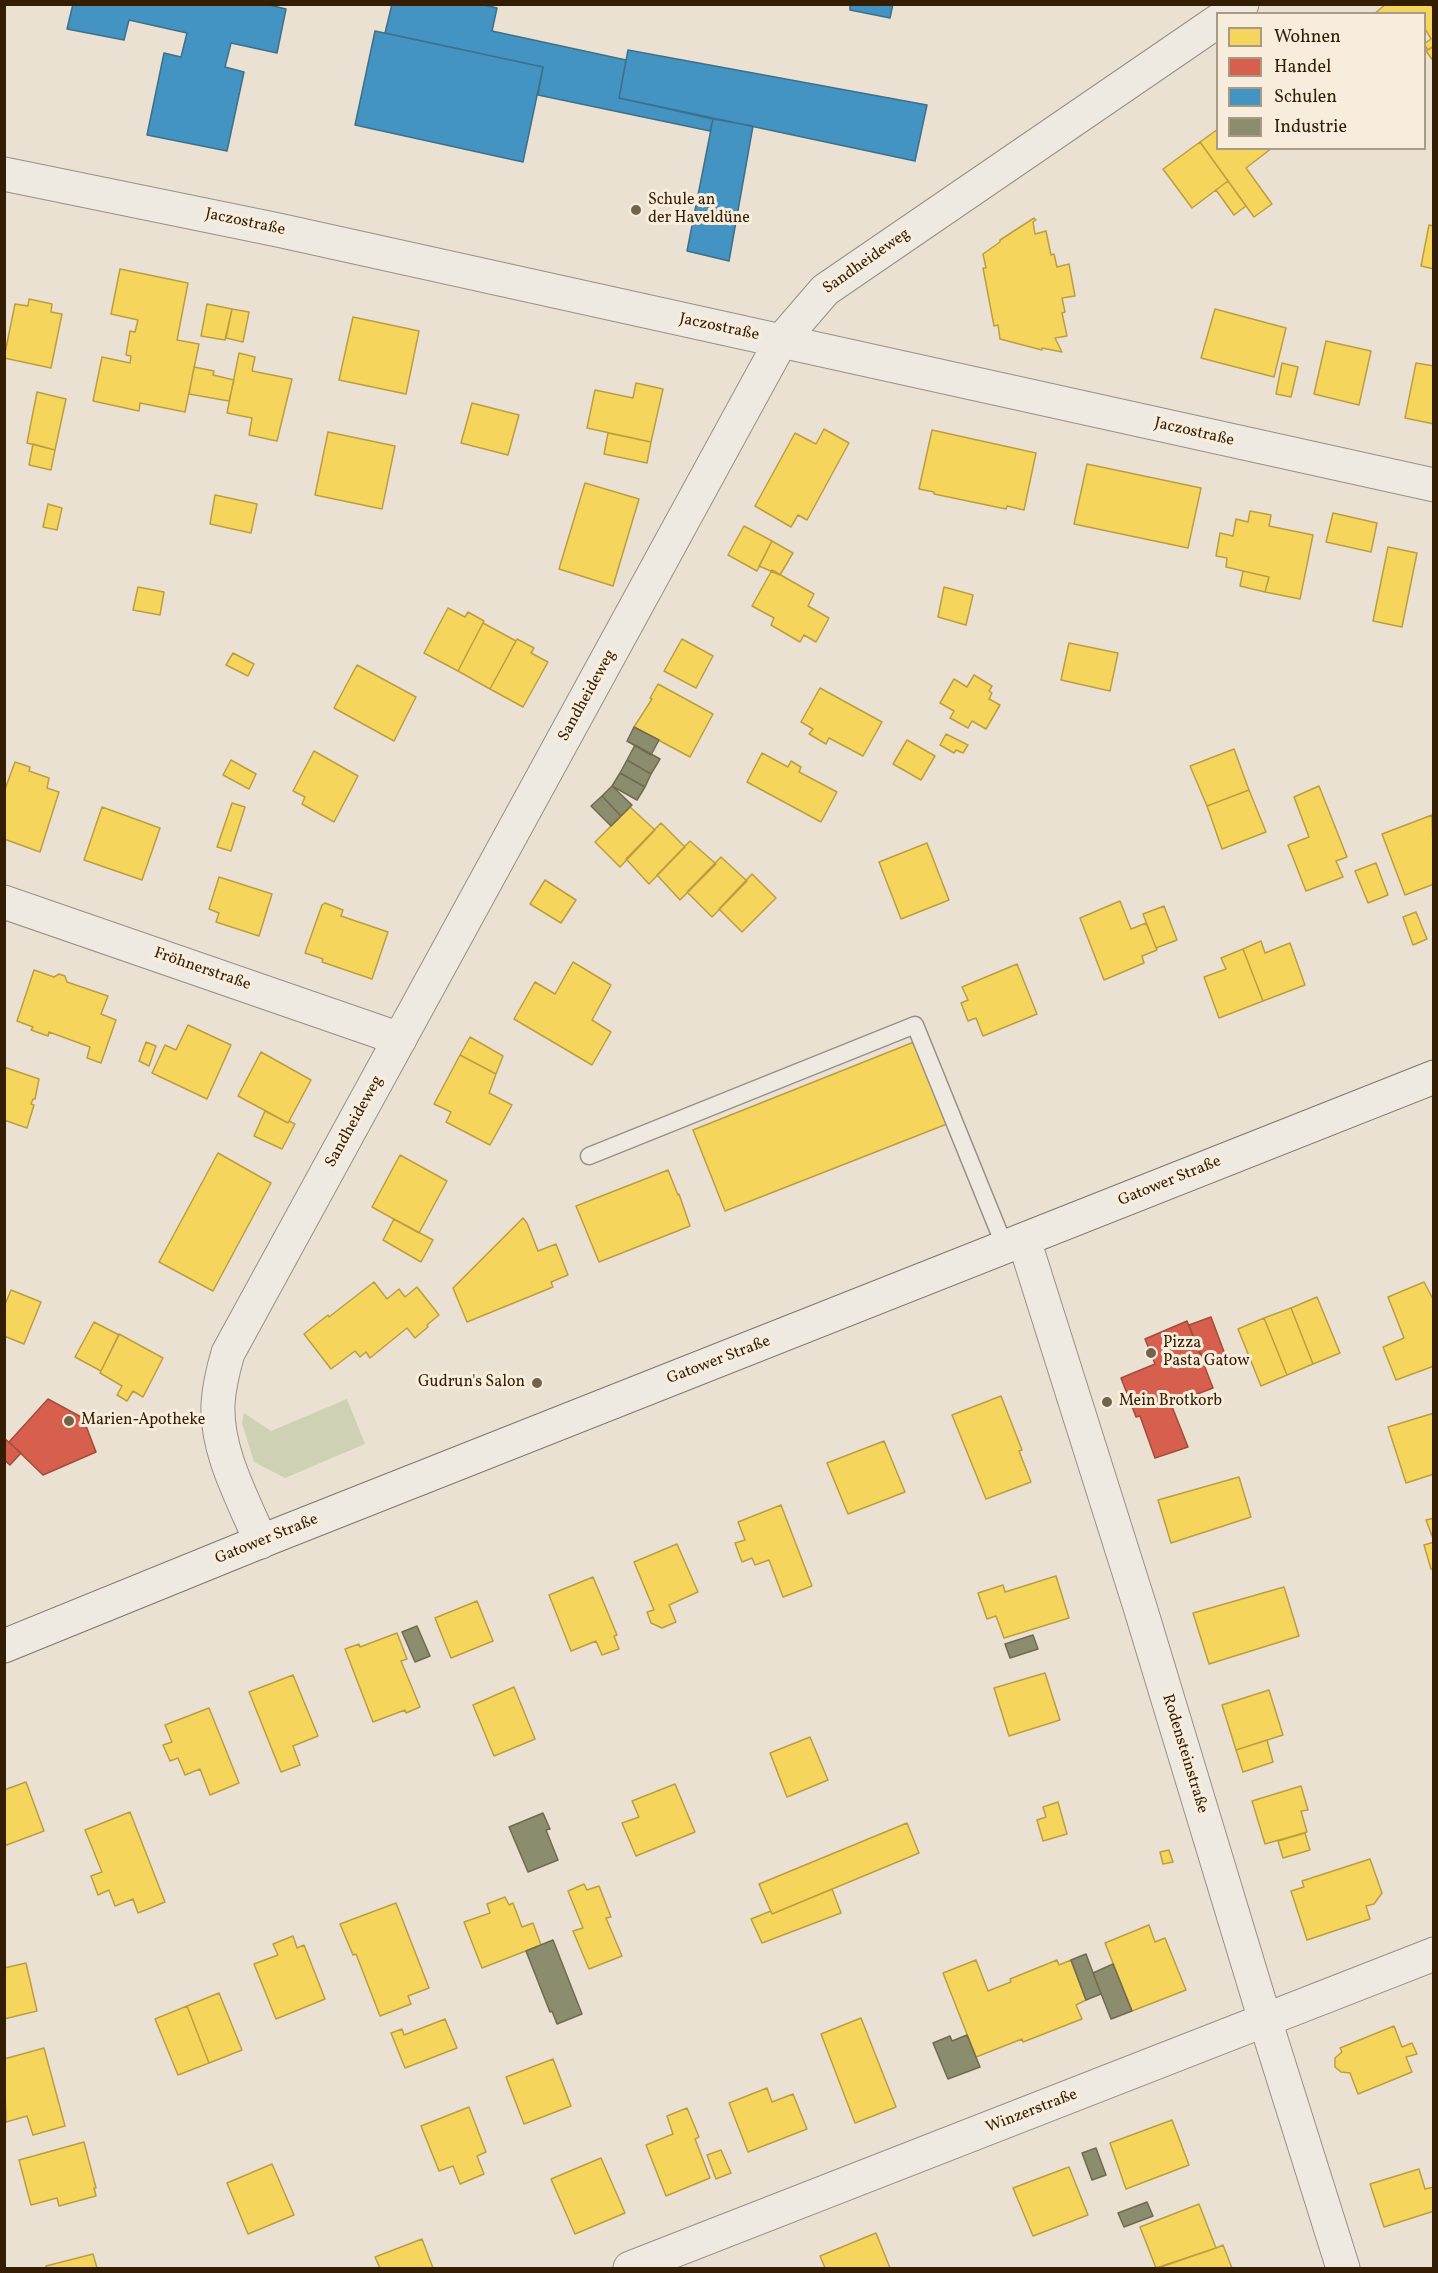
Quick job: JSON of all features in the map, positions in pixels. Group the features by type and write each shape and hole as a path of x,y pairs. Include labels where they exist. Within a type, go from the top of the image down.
{"street":[{"name":"Sandheideweg","path":"261,1542 222,1445 218,1406 228,1353 781,341 825,290 1216,22"},
{"name":"Jaczostraße","path":"4,174 278,230 1434,485"},
{"name":"Fröhnerstraße","path":"4,902 400,1039"},
{"name":"Gatower Straße","path":"4,1646 1434,1077"},
{"name":"Rodensteinstraße","path":"1014,1244 1137,1597 1343,2268"},
{"name":"Winzerstraße","path":"630,2268 1434,1954"}],"lane":[{"path":"589,1156 915,1025 1014,1244"}],"green space":[{"path":"347,1399 365,1444 285,1478 254,1462 242,1423 244,1413 271,1431"}],"building: Wohnen":[{"path":"1386,4 1430,4 1434,9 1434,46 1428,50 1426,47 1426,43 1431,39 1426,30 1426,12 1376,12"},
{"path":"1434,46 1434,62 1426,51"},
{"path":"1216,130 1216,150 1269,150 1246,168 1272,204 1254,217 1200,142"},
{"path":"1200,142 1228,181 1192,208 1163,169"},
{"path":"1228,181 1246,206 1234,215 1216,190"},
{"path":"1034,218 1036,220 1033,222 1035,234 1046,231 1051,255 1054,254 1057,267 1069,264 1075,296 1062,298 1065,312 1062,313 1067,336 1055,338 1062,352 1042,348 1042,350 1000,339 998,325 994,326 983,268 986,268 983,254"},
{"path":"1429,225 1434,226 1434,269 1421,266"},
{"path":"120,269 188,283 177,340 199,344 185,412 140,403 139,411 93,401 102,357 130,363 131,356 126,355 130,331 135,332 138,320 111,314"},
{"path":"29,299 52,304 51,312 62,314 51,368 4,358 15,304 28,306"},
{"path":"207,304 232,309 225,340 201,336"},
{"path":"232,309 249,312 243,342 226,338"},
{"path":"1215,309 1286,328 1274,377 1201,358"},
{"path":"353,317 419,331 406,394 339,380"},
{"path":"1326,341 1371,351 1359,405 1314,394"},
{"path":"239,353 255,357 252,371 292,379 277,441 249,435 252,418 227,413"},
{"path":"1282,363 1298,367 1291,397 1276,394"},
{"path":"1416,363 1434,366 1434,424 1405,418"},
{"path":"194,367 214,371 213,375 234,380 229,401 189,394"},
{"path":"636,383 663,389 651,442 587,428 595,390 633,398"},
{"path":"37,392 66,399 55,450 27,443"},
{"path":"472,403 519,415 508,455 461,443"},
{"path":"824,429 849,443 807,520 798,515 791,527 755,506 795,433 816,444"},
{"path":"932,430 1036,453 1024,510 1007,506 1006,509 919,489"},
{"path":"328,432 395,446 382,509 315,495"},
{"path":"608,433 651,442 647,463 604,454"},
{"path":"33,444 55,450 51,470 29,465"},
{"path":"1087,464 1201,488 1188,548 1074,524"},
{"path":"585,483 639,499 613,586 559,569"},
{"path":"215,495 257,504 251,533 210,524"},
{"path":"48,504 62,508 57,530 43,527"},
{"path":"1250,511 1271,515 1269,526 1313,535 1300,599 1265,592 1269,577 1226,567 1227,558 1216,556 1220,533 1233,536 1236,519 1248,522"},
{"path":"1333,513 1377,523 1371,552 1326,542"},
{"path":"744,526 772,541 757,571 728,555"},
{"path":"772,541 793,553 780,575 759,566"},
{"path":"1388,547 1417,553 1402,627 1373,621"},
{"path":"772,570 814,594 808,606 829,618 816,642 804,635 800,642 771,625 774,618 752,606"},
{"path":"1243,571 1269,577 1265,592 1240,586"},
{"path":"138,587 164,592 160,615 133,610"},
{"path":"944,587 973,595 966,625 938,617"},
{"path":"448,608 465,617 468,612 484,621 458,671 424,653"},
{"path":"483,623 516,641 490,689 458,671"},
{"path":"517,639 534,648 531,653 548,662 523,707 490,689"},
{"path":"682,639 713,656 696,688 664,671"},
{"path":"1069,643 1118,653 1110,691 1061,680"},
{"path":"233,653 254,664 248,676 226,665"},
{"path":"357,665 416,697 394,741 334,708"},
{"path":"974,675 992,686 989,699 1000,705 986,729 972,721 968,728 950,718 954,711 940,703 954,679 967,687"},
{"path":"658,684 713,714 690,757 634,727 652,699 650,698"},
{"path":"820,688 882,722 863,756 829,738 826,744 809,734 813,729 801,722"},
{"path":"946,734 968,745 963,753 956,750 954,753 940,745"},
{"path":"907,740 935,756 921,780 893,764"},
{"path":"1234,749 1249,790 1207,806 1190,766"},
{"path":"314,751 358,776 334,822 302,804 305,797 293,791"},
{"path":"762,753 788,767 791,761 801,767 799,772 837,792 821,822 747,782"},
{"path":"231,760 256,774 249,789 223,775"},
{"path":"15,762 30,767 29,771 49,778 47,788 59,792 40,852 4,839 4,792"},
{"path":"1319,786 1347,857 1336,861 1343,877 1306,891 1288,845 1309,837 1294,797"},
{"path":"1249,790 1266,832 1222,849 1207,806"},
{"path":"232,803 245,807 231,851 217,847"},
{"path":"102,807 160,828 142,880 84,860"},
{"path":"630,807 655,830 620,867 595,842"},
{"path":"1432,815 1434,884 1405,895 1382,834"},
{"path":"661,823 685,847 649,884 626,859"},
{"path":"690,841 716,864 680,900 657,875"},
{"path":"927,843 949,900 901,919 879,862"},
{"path":"721,857 747,881 712,917 687,892"},
{"path":"1376,863 1388,895 1368,903 1355,871"},
{"path":"752,874 776,898 742,932 719,909"},
{"path":"219,877 272,894 259,936 216,922 219,913 209,909"},
{"path":"545,880 576,900 561,923 530,904"},
{"path":"1120,901 1131,929 1146,923 1157,950 1142,956 1144,963 1104,980 1080,918"},
{"path":"325,903 343,910 341,916 388,932 372,979 322,962 323,959 305,953 322,905"},
{"path":"1164,906 1177,940 1156,948 1143,914"},
{"path":"1416,912 1427,939 1413,945 1403,917"},
{"path":"1261,941 1265,953 1290,943 1305,985 1263,1001 1243,949"},
{"path":"1243,949 1263,1001 1219,1018 1204,977 1226,969 1221,958"},
{"path":"573,962 611,985 592,1020 611,1032 592,1065 514,1019 535,982 555,994"},
{"path":"1017,964 1037,1014 983,1036 976,1018 968,1021 961,1003 968,1000 962,987"},
{"path":"34,970 54,977 59,974 65,976 67,982 108,996 101,1014 116,1020 101,1063 87,1058 90,1047 49,1032 48,1036 31,1030 33,1027 17,1021"},
{"path":"188,1025 231,1045 207,1099 152,1073 165,1045 176,1050"},
{"path":"470,1037 503,1056 496,1074 460,1055"},
{"path":"146,1042 156,1046 149,1066 139,1061"},
{"path":"914,1042 947,1124 725,1211 693,1130"},
{"path":"261,1052 311,1080 288,1123 238,1096"},
{"path":"460,1055 496,1074 489,1093 512,1105 490,1145 446,1122 451,1112 434,1104"},
{"path":"4,1067 39,1079 35,1099 31,1104 34,1105 27,1128 4,1120"},
{"path":"265,1111 288,1123 289,1121 295,1124 282,1149 254,1136"},
{"path":"218,1153 271,1183 213,1291 159,1262"},
{"path":"400,1155 447,1181 419,1233 372,1207"},
{"path":"668,1170 690,1226 599,1262 576,1206"},
{"path":"523,1218 538,1251 556,1244 568,1275 551,1282 553,1287 467,1322 453,1288"},
{"path":"394,1219 433,1240 421,1262 383,1240"},
{"path":"374,1282 387,1299 399,1289 405,1297 417,1287 439,1315 415,1338 407,1328 370,1358 366,1352 360,1357 355,1351 331,1369 304,1334"},
{"path":"1424,1282 1434,1301 1434,1366 1396,1380 1383,1347 1404,1338 1388,1297"},
{"path":"11,1290 41,1302 24,1344 4,1336 4,1307"},
{"path":"1317,1297 1340,1353 1313,1364 1291,1308"},
{"path":"1291,1308 1313,1364 1287,1375 1264,1318"},
{"path":"1264,1318 1287,1375 1261,1386 1238,1329"},
{"path":"94,1322 119,1335 101,1371 75,1357"},
{"path":"119,1334 163,1358 143,1397 133,1391 127,1401 117,1395 122,1386 100,1373"},
{"path":"1001,1396 1022,1450 1019,1451 1031,1482 986,1499 952,1415"},
{"path":"1434,1413 1434,1474 1406,1483 1388,1427"},
{"path":"884,1441 905,1492 848,1514 827,1463"},
{"path":"1239,1477 1251,1517 1171,1543 1158,1500"},
{"path":"781,1505 812,1586 783,1597 769,1560 755,1565 752,1558 742,1562 735,1543 745,1540 738,1522"},
{"path":"1434,1518 1434,1541 1426,1520"},
{"path":"1434,1542 1434,1568 1431,1569 1424,1545"},
{"path":"677,1544 698,1592 669,1605 676,1622 662,1628 651,1623 647,1612 654,1610 634,1562"},
{"path":"1056,1576 1069,1618 1004,1638 996,1616 987,1619 978,1593 1003,1585 1005,1592"},
{"path":"593,1577 617,1635 614,1636 619,1649 602,1655 596,1641 571,1651 549,1595"},
{"path":"1284,1587 1299,1636 1209,1664 1193,1613"},
{"path":"477,1601 493,1641 451,1658 435,1618"},
{"path":"397,1633 407,1659 401,1661 420,1707 373,1722 345,1649 359,1644 360,1647"},
{"path":"1045,1673 1060,1720 1009,1736 994,1688"},
{"path":"293,1675 318,1736 293,1746 300,1765 281,1772 249,1692"},
{"path":"514,1687 535,1739 494,1756 473,1705"},
{"path":"1269,1690 1283,1735 1236,1750 1222,1705"},
{"path":"209,1708 239,1783 210,1795 200,1769 185,1775 178,1758 170,1761 163,1745 172,1742 165,1725"},
{"path":"810,1737 828,1780 787,1797 770,1753"},
{"path":"1267,1740 1273,1762 1243,1772 1236,1750"},
{"path":"26,1782 44,1831 4,1846 4,1790"},
{"path":"675,1784 695,1832 636,1856 622,1823 639,1817 632,1801"},
{"path":"1301,1786 1308,1810 1301,1811 1307,1832 1265,1844 1252,1801"},
{"path":"1058,1802 1067,1834 1043,1841 1037,1820 1046,1817 1043,1807"},
{"path":"130,1812 165,1902 138,1913 133,1899 115,1906 109,1890 98,1895 91,1876 102,1872 85,1830"},
{"path":"907,1823 919,1853 772,1914 759,1884"},
{"path":"1305,1833 1310,1850 1283,1858 1278,1841"},
{"path":"1169,1850 1173,1862 1163,1864 1160,1852"},
{"path":"1370,1859 1382,1893 1374,1904 1366,1906 1370,1919 1307,1940 1291,1891 1304,1887 1302,1881"},
{"path":"584,1884 587,1890 599,1886 611,1917 606,1918 622,1956 589,1969 573,1931 583,1928 568,1891"},
{"path":"832,1889 841,1913 762,1943 751,1919 771,1911 772,1914"},
{"path":"505,1897 509,1905 513,1903 522,1927 533,1923 541,1945 482,1968 464,1922 490,1913 487,1904"},
{"path":"396,1903 429,1988 408,1996 411,2004 380,2016 356,1954 353,1955 340,1924"},
{"path":"1149,1925 1155,1942 1165,1938 1186,1990 1132,2011 1105,1943"},
{"path":"293,1936 297,1948 304,1945 325,1999 276,2019 254,1964 278,1955 273,1944"},
{"path":"976,1960 988,1991 1011,1982 1010,1979 1057,1960 1059,1965 1071,1960 1086,2000 1076,2005 1082,2019 976,2057 943,1973"},
{"path":"26,1963 37,2011 4,2019 4,1968"},
{"path":"219,1993 242,2050 209,2063 187,2006"},
{"path":"187,2006 209,2063 178,2075 155,2019"},
{"path":"861,2018 896,2107 855,2123 821,2034"},
{"path":"445,2019 457,2048 405,2068 391,2033 402,2029 404,2035"},
{"path":"1394,2026 1402,2047 1412,2043 1417,2054 1406,2057 1412,2072 1358,2094 1350,2073 1341,2072 1335,2067 1335,2058 1342,2052 1340,2048"},
{"path":"44,2048 65,2126 33,2135 27,2116 6,2122 4,2059"},
{"path":"553,2059 571,2106 524,2124 506,2077"},
{"path":"767,2088 772,2102 793,2094 807,2129 748,2152 729,2103"},
{"path":"469,2107 486,2152 477,2156 484,2174 460,2184 453,2166 439,2171 421,2126"},
{"path":"687,2108 699,2137 695,2139 710,2178 666,2196 646,2145 673,2134 667,2116"},
{"path":"1172,2120 1189,2165 1126,2189 1110,2143"},
{"path":"84,2142 96,2196 59,2206 57,2198 31,2205 19,2160"},
{"path":"721,2150 731,2173 716,2179 707,2155"},
{"path":"601,2158 625,2213 575,2234 551,2179"},
{"path":"272,2164 294,2215 248,2234 227,2183"},
{"path":"1069,2167 1088,2215 1033,2236 1013,2188"},
{"path":"1419,2169 1425,2189 1434,2187 1434,2211 1384,2227 1370,2184"},
{"path":"1199,2204 1216,2248 1156,2268 1140,2227"},
{"path":"876,2233 890,2268 825,2268 820,2256"},
{"path":"422,2239 433,2268 380,2268 375,2257"},
{"path":"1223,2245 1232,2268 1158,2268 1216,2248"},
{"path":"93,2254 97,2268 46,2268 46,2266"}],"building: Handel":[{"path":"1211,1317 1226,1357 1205,1365 1189,1325"},
{"path":"1187,1321 1213,1388 1171,1404 1188,1447 1155,1458 1140,1416 1136,1417 1121,1378 1155,1364 1145,1339"},
{"path":"48,1399 83,1418 96,1452 43,1475 9,1442"},
{"path":"4,1438 21,1453 10,1465 4,1460"}],"building: Schulen":[{"path":"73,4 265,4 286,9 277,53 231,43 225,67 244,72 227,151 147,135 164,53 181,57 187,33 129,20 124,40 67,29"},
{"path":"392,4 480,4 497,8 492,31 626,60 619,98 713,119 710,131 538,95 543,67 385,33"},
{"path":"850,4 893,4 890,18 850,10"},
{"path":"375,31 543,67 523,162 355,125"},
{"path":"628,50 927,105 915,161 619,98"},
{"path":"713,119 753,126 729,261 687,251"}],"building: Industrie":[{"path":"634,727 659,740 651,755 627,741"},
{"path":"635,745 660,759 651,774 627,760"},
{"path":"627,760 651,774 645,787 620,773"},
{"path":"620,773 645,787 637,800 612,786"},
{"path":"612,786 632,805 621,816 602,796"},
{"path":"602,796 621,816 611,826 591,806"},
{"path":"417,1626 430,1656 415,1662 402,1632"},
{"path":"1033,1635 1038,1649 1010,1658 1005,1644"},
{"path":"543,1813 550,1829 546,1830 558,1860 528,1872 509,1827"},
{"path":"553,1940 582,2014 557,2024 526,1951"},
{"path":"1086,1954 1101,1994 1086,2000 1071,1960"},
{"path":"1113,1964 1132,2011 1111,2019 1093,1973"},
{"path":"967,2035 980,2067 948,2079 933,2043 950,2036 952,2041"},
{"path":"1096,2148 1106,2175 1092,2180 1082,2153"},
{"path":"1147,2202 1153,2216 1124,2227 1118,2213"}],"place":[{"name":"Schule an der Haveldüne","path":"636,210"},
{"name":"Pizza Pasta Gatow","path":"1151,1353"},
{"name":"Gudrun's Salon","path":"537,1383"},
{"name":"Mein Brotkorb","path":"1107,1402"},
{"name":"Marien-Apotheke","path":"69,1421"}]}
